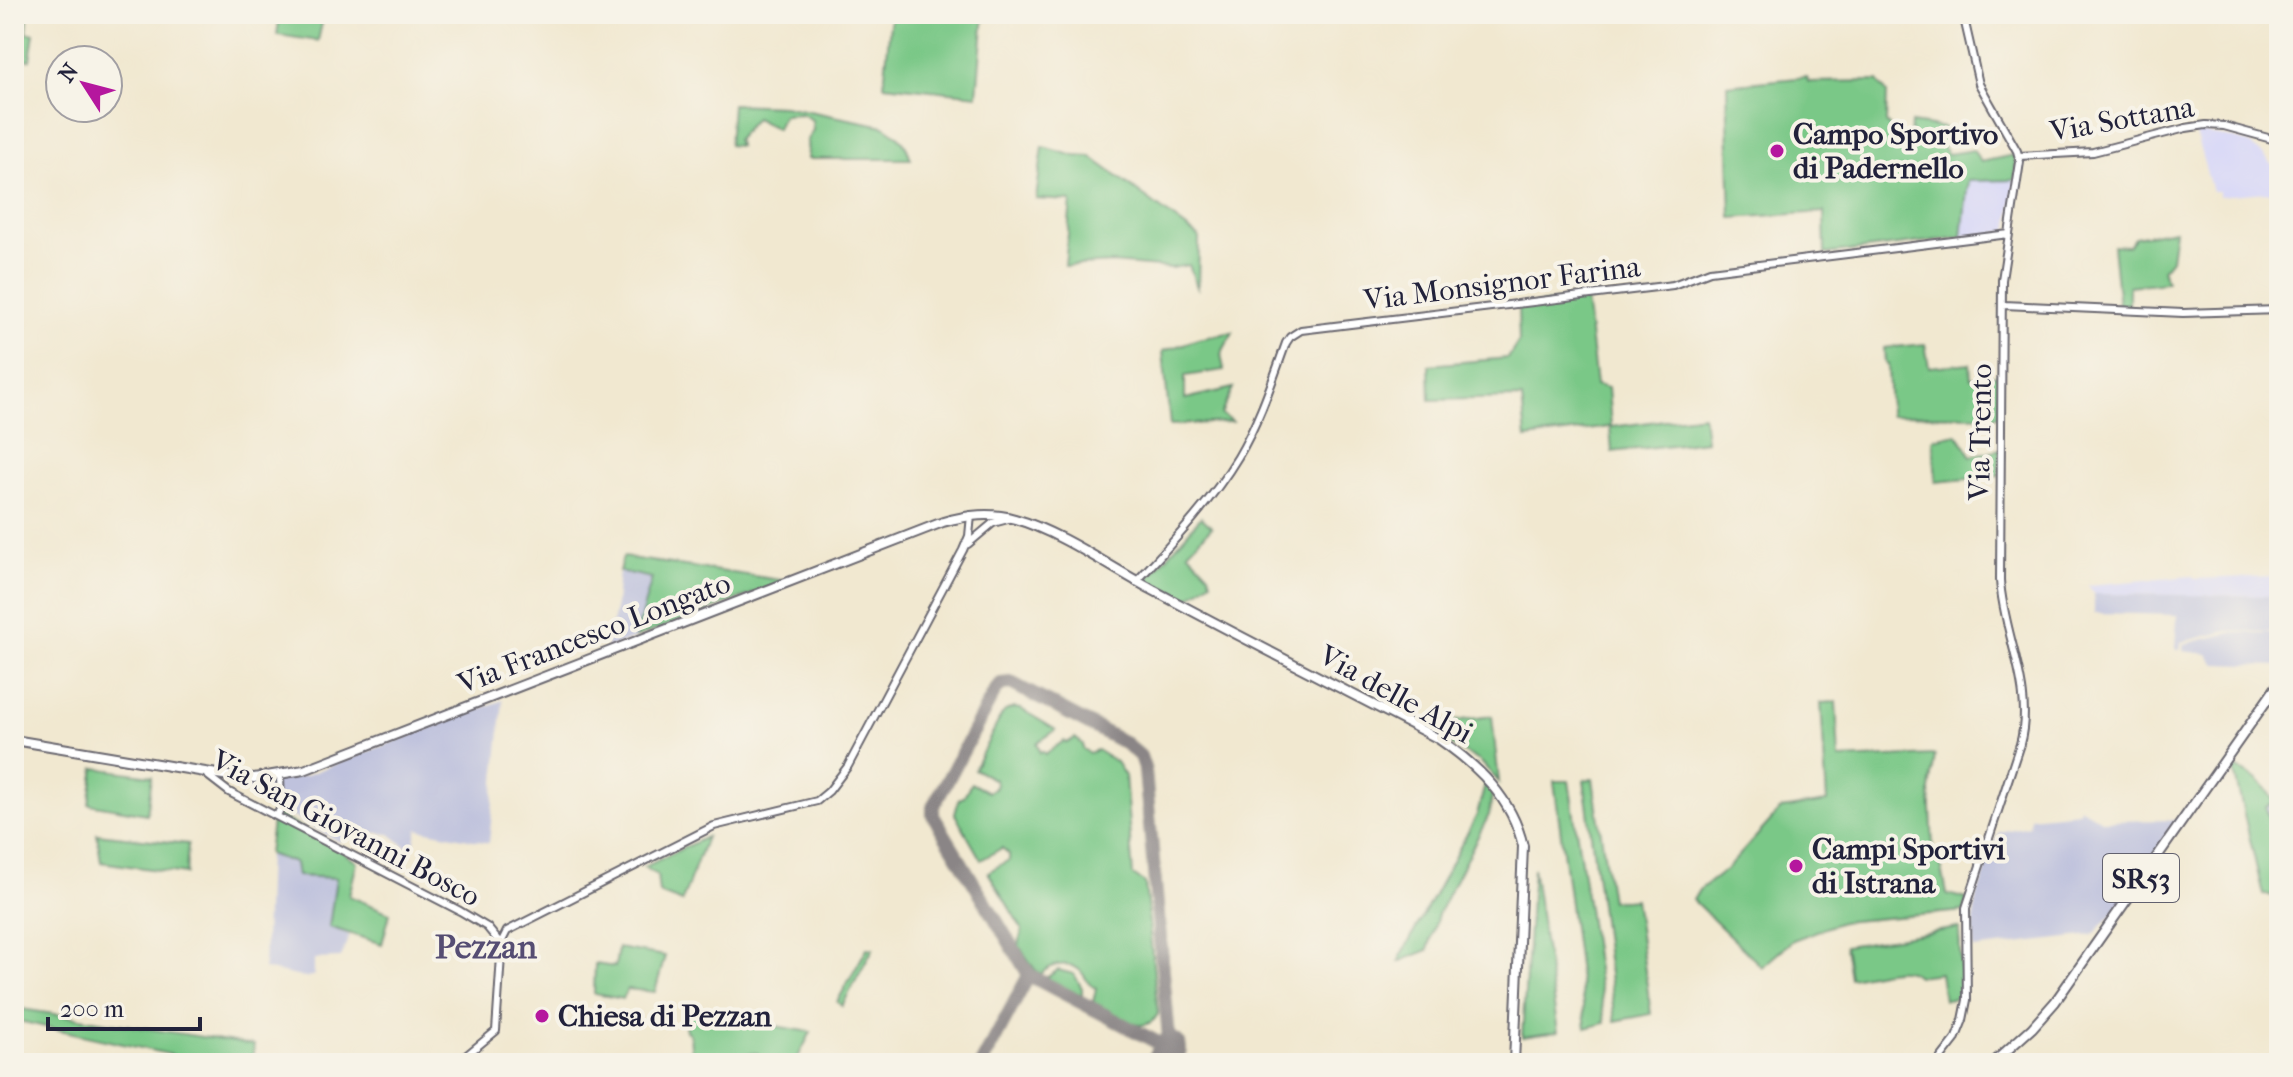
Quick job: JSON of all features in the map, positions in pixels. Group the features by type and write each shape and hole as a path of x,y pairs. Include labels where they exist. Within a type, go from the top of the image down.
{"main road":[{"name":"Via Francesco Longato","path":"14,740 254,778 280,775 330,761 958,518 975,515 1016,519"},
{"name":"Via delle Alpi","path":"1016,519 1052,535 1136,582 1439,739 1461,754 1491,783 1512,812 1523,846 1514,1063"},
{"name":"SR53","path":"1993,1063 2032,1028 2055,1002 2279,683"}],"street":[{"path":"1963,14 1976,78 2019,156"},
{"name":"Via Sottana","path":"2019,156 2093,152 2206,125 2224,126 2279,141"},
{"name":"Via Trento","path":"1937,1063 1955,1040 1963,1020 1967,1000 1966,908 1973,879 2020,744 2024,708 2000,596 2003,271 2019,156"},
{"name":"Via Monsignor Farina","path":"1136,582 1237,459 1271,386 1286,343 1301,330 1673,285 1710,271 2009,234"},
{"path":"2004,305 2183,313 2279,310"},
{"path":"457,1063 496,1031 499,933 714,826 817,801 829,791 848,766 963,550 975,515"},
{"path":"971,541 975,534 975,515"},
{"path":"958,518 970,527"},
{"path":"963,550 993,523 1016,519"},
{"name":"Via San Giovanni Bosco","path":"185,768 211,776 229,792 499,933"},
{"path":"277,816 281,807 280,775"}],"shaded area":[{"path":"2195,132 2248,143 2279,172 2279,191 2219,196 2219,191 2212,191"},
{"path":"2015,180 2008,231 1962,237 1968,181"},
{"path":"619,571 652,578 635,638 606,649 616,605"},
{"path":"2193,576 2194,579 2279,576 2279,596 2094,594 2088,585"},
{"path":"2094,594 2279,596 2279,632 2227,631 2181,642 2180,649 2175,649 2177,615 2094,613"},
{"path":"2230,633 2279,633 2279,666 2216,664 2208,654 2183,651 2184,644"},
{"path":"503,700 489,843 418,829 412,851 390,834 350,830 340,842 230,783 231,778 258,782 304,776"},
{"path":"2279,801 2279,855 2276,856 2266,806"},
{"path":"2079,807 2103,821 2182,820 2123,903 2093,935 1973,949 1975,902 1999,832 2029,826 2030,817 2078,812"},
{"path":"268,854 295,863 298,876 336,878 329,927 349,935 341,958 314,959 314,975 306,978 264,969"}],"green space":[{"path":"14,14 28,14 27,33 34,33 30,60 14,58"},
{"path":"280,14 324,14 318,41 277,35"},
{"path":"891,14 984,14 977,95 884,85"},
{"path":"1807,77 1808,82 1878,81 1887,93 1886,123 1903,142 1910,142 1911,123 1945,128 1943,148 1948,154 1973,150 1981,162 2014,155 2015,180 1968,181 1962,237 1825,254 1824,212 1731,218 1727,85"},
{"path":"732,104 784,106 884,126 901,140 911,159 808,159 807,140 813,130 812,120 802,114 783,115 777,129 755,118 736,140 739,146 729,145"},
{"path":"1043,147 1091,157 1199,237 1198,290 1189,265 1171,268 1112,263 1065,266 1071,201 1036,199"},
{"path":"2175,230 2171,259 2163,269 2167,282 2129,286 2129,306 2119,306 2113,245 2128,246 2135,237"},
{"path":"1586,298 1596,385 1608,388 1611,427 1703,415 1706,441 1612,452 1610,427 1526,438 1522,398 1430,400 1429,365 1508,358 1519,341 1518,307"},
{"path":"1233,332 1221,354 1224,370 1185,376 1185,399 1233,388 1221,414 1232,422 1170,425 1163,351 1198,339"},
{"path":"1925,344 1929,367 1970,363 1971,378 1999,375 2000,416 1890,415 1888,364 1885,363 1884,348"},
{"path":"1957,434 1972,456 2000,449 1999,476 1936,482 1933,439"},
{"path":"1201,517 1212,527 1188,552 1209,574 1211,581 1185,601 1146,581"},
{"path":"623,557 787,581 635,638 652,578 619,571"},
{"path":"1836,702 1839,759 1935,755 1930,790 1933,848 1940,859 1947,894 1967,899 1964,911 1841,922 1793,940 1762,967 1693,900 1699,890 1727,869 1781,809 1827,802 1821,703"},
{"path":"1013,708 1021,709 1056,730 1037,743 1040,753 1045,754 1064,741 1067,743 1075,738 1089,753 1097,750 1116,762 1125,776 1133,875 1145,883 1158,1014 1145,1025 1127,1022 1093,1003 1096,988 1074,967 1056,965 1041,974 1036,971 1019,946 1022,929 988,872 1009,860 1009,854 1002,848 981,860 955,814 959,799 964,797 971,783 988,792 996,786 995,780 974,769 1001,716"},
{"path":"1492,716 1499,782 1481,762 1419,726"},
{"path":"2233,767 2258,780 2274,803 2266,807 2276,855 2279,855 2279,896 2263,895"},
{"path":"95,768 152,776 147,814 89,804"},
{"path":"1593,779 1611,901 1635,899 1651,1014 1615,1021 1584,780"},
{"path":"1486,781 1493,789 1489,815 1438,914 1428,950 1398,962 1477,815"},
{"path":"1554,781 1569,781 1605,1023 1586,1028"},
{"path":"273,813 323,839 357,862 349,896 390,913 382,944 329,927 336,878 297,876 295,863 268,854"},
{"path":"97,834 188,844 186,874 101,862"},
{"path":"706,837 682,902 659,893 657,875 644,867"},
{"path":"1533,868 1558,1032 1522,1037"},
{"path":"1959,928 1962,998 1944,1000 1940,973 1917,976 1895,970 1850,978 1845,946"},
{"path":"618,948 665,956 655,992 627,989 623,999 594,994 595,964 615,967"},
{"path":"867,948 873,949 842,1006 837,1002"},
{"path":"1058,970 1074,974 1082,988 1082,997 1046,978"},
{"path":"15,1008 254,1045 252,1063 174,1063 173,1055 14,1020"},
{"path":"683,1011 811,1032 795,1063 760,1063 758,1053 692,1059 690,1034 686,1031"}],"taxiway":[{"path":"1029,975 933,815 933,807 995,691 1001,684 1011,683 1125,743 1140,756 1145,771 1170,1049"},
{"path":"982,1063 1029,975 1170,1049"}],"runway":[{"path":"1163,1063 1170,1049"}],"place":[{"name":"Campo Sportivo di Padernello","path":"1777,151"},
{"name":"Campi Sportivi di Istrana","path":"1796,866"},
{"name":"Chiesa di Pezzan","path":"542,1016"}],"district":[{"name":"Pezzan","path":"486,946"}]}
